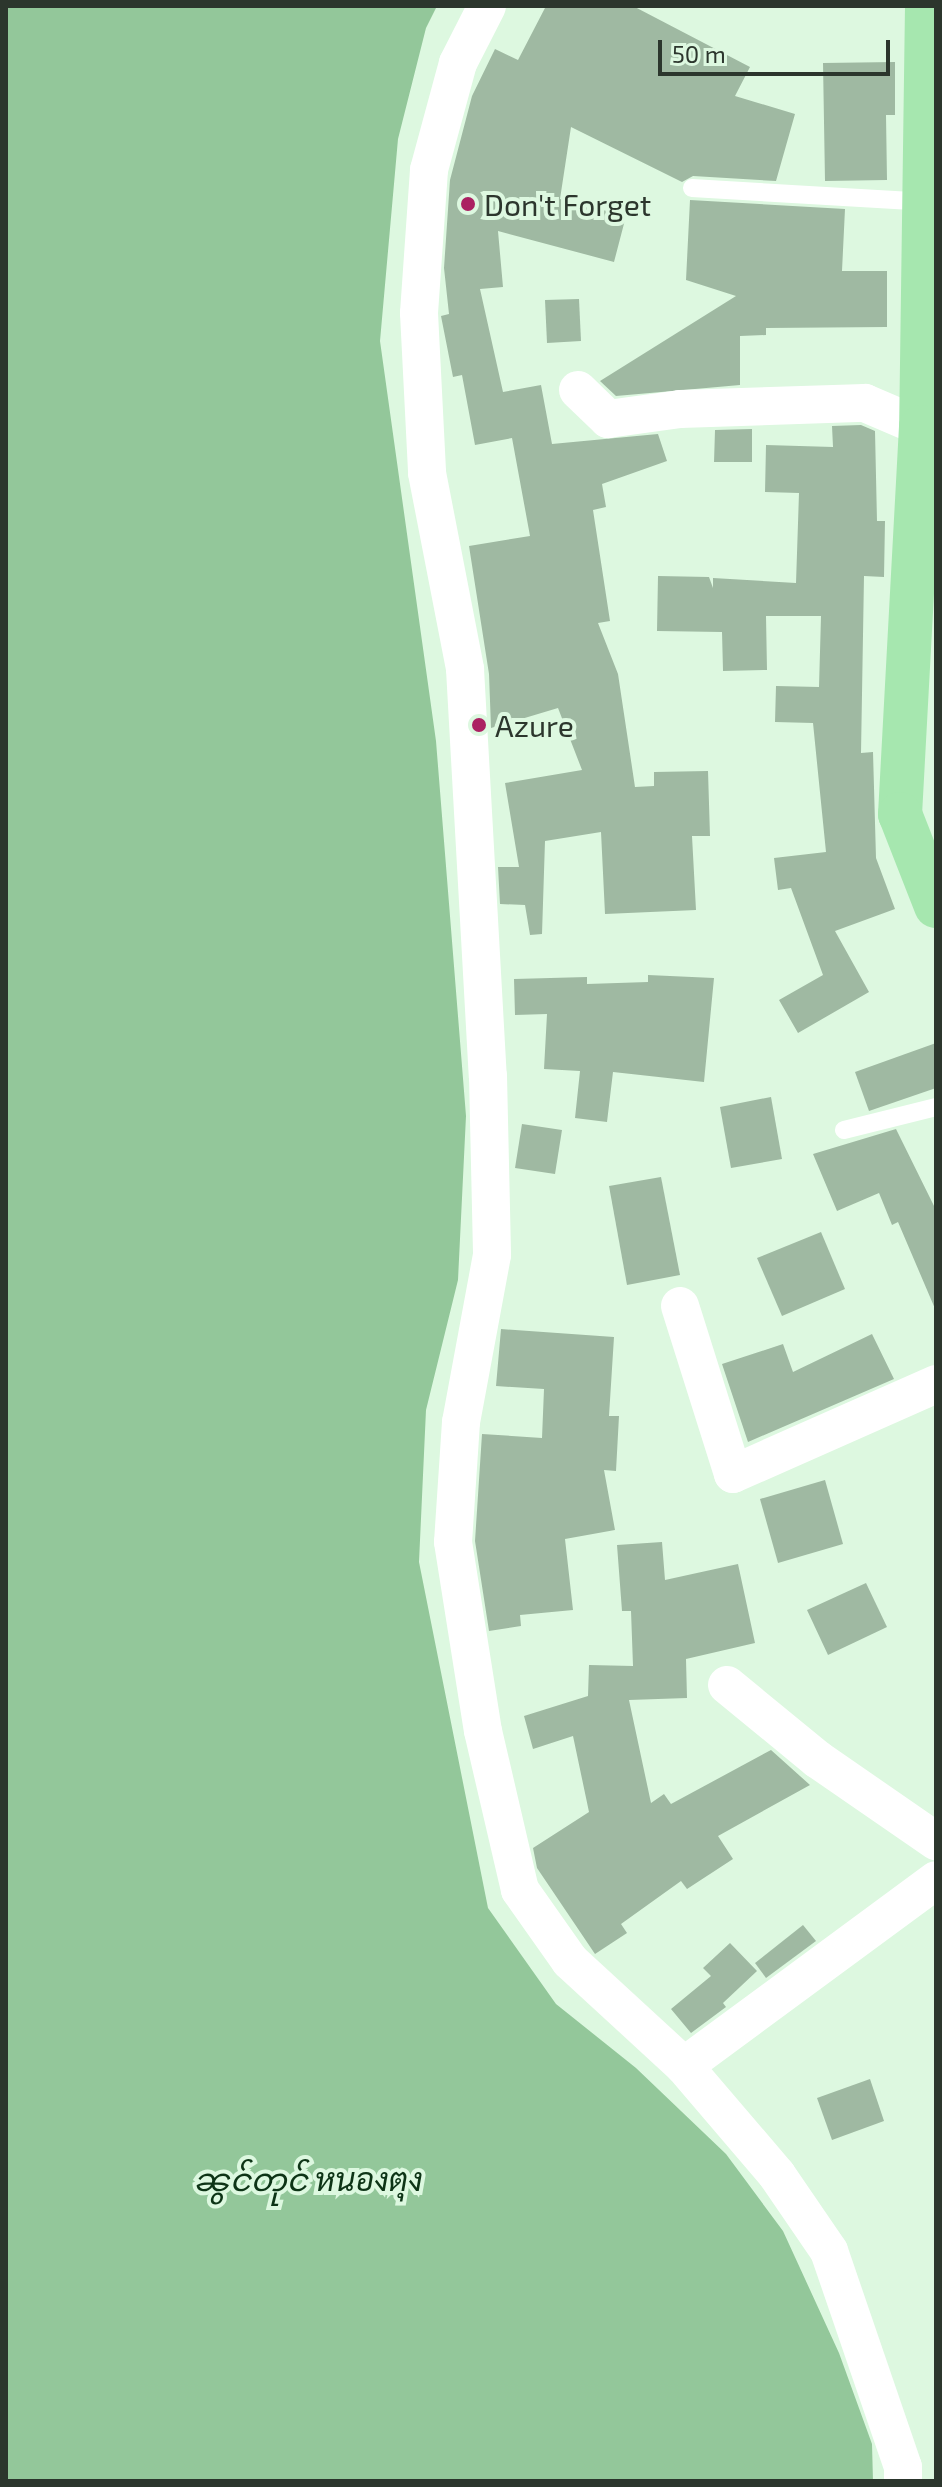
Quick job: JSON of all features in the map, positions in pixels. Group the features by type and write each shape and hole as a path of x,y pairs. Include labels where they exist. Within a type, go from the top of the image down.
{"highway":[{"path":"927,6 925,202 929,427 924,590 900,814 936,906"}],"street":[{"path":"487,6 458,63 429,170 419,313 427,473 465,669 488,1076 492,1255 461,1422 453,1542 483,1731 520,1890 570,1961 684,2066 777,2175 829,2251 903,2467 903,2481"},
{"path":"578,390 608,419 680,409 865,403 929,427"},
{"path":"680,1306 733,1474 936,1384"},
{"path":"727,1685 817,1759 936,1841"},
{"path":"684,2066 936,1880"}],"lane":[{"path":"692,188 925,202"},
{"path":"844,1130 936,1107"}],"water":[{"name":"ၼွင်တုင် หนองตุง","path":"6,6 437,6 426,28 398,139 380,341 436,741 466,1116 458,1280 426,1410 419,1562 488,1908 556,2004 636,2068 726,2154 783,2231 839,2353 872,2444 873,2481 6,2481"}],"building":[{"path":"546,6 633,6 750,67 735,96 795,114 776,181 693,176 682,182 571,127 560,199 626,216 614,262 498,231 503,287 480,289 503,392 541,385 552,444 658,434 667,461 602,484 606,507 593,510 610,621 598,623 618,674 635,787 654,786 654,772 708,771 710,836 692,836 696,910 605,914 601,832 545,841 542,934 530,935 525,905 500,904 498,867 519,867 505,783 582,770 558,708 491,728 489,674 469,546 530,536 512,438 475,445 462,375 453,377 441,316 449,314 444,268 450,180 472,96 495,49 518,60"},
{"path":"895,62 895,115 886,115 887,180 825,181 823,63"},
{"path":"690,200 845,209 842,271 887,271 887,327 766,328 766,335 740,336 740,385 616,396 600,381 736,296 686,280"},
{"path":"579,299 581,341 547,343 545,300"},
{"path":"861,425 875,431 877,521 885,521 884,577 864,576 861,753 873,752 876,858 895,909 835,931 869,992 798,1033 779,1000 823,975 791,888 778,890 774,858 826,852 813,723 775,722 776,686 819,687 821,616 766,616 767,670 723,671 722,632 657,631 658,576 709,577 713,588 713,578 796,583 799,493 765,492 766,445 833,447 832,426"},
{"path":"752,429 752,462 714,462 715,430"},
{"path":"648,975 714,978 704,1082 613,1072 607,1122 575,1118 580,1071 544,1069 547,1014 515,1015 514,979 587,977 587,984 648,982"},
{"path":"936,1043 936,1088 869,1111 855,1072"},
{"path":"771,1097 782,1159 731,1168 720,1107"},
{"path":"522,1124 562,1130 555,1174 515,1168"},
{"path":"896,1129 936,1210 936,1311 898,1222 892,1225 879,1193 837,1211 813,1154"},
{"path":"661,1177 680,1275 627,1285 609,1186"},
{"path":"821,1232 845,1289 782,1316 757,1258"},
{"path":"501,1329 614,1337 609,1416 619,1416 616,1471 604,1470 615,1530 565,1539 573,1610 520,1615 521,1626 489,1631 475,1541 482,1434 542,1438 544,1389 496,1386"},
{"path":"872,1334 894,1379 748,1442 722,1364 783,1344 793,1372"},
{"path":"825,1480 843,1544 778,1563 760,1499"},
{"path":"662,1542 665,1580 738,1564 755,1643 686,1659 687,1698 629,1700 651,1803 664,1794 671,1804 771,1750 810,1785 718,1836 733,1859 687,1889 681,1881 621,1924 627,1933 595,1954 537,1868 533,1848 589,1812 573,1736 533,1749 524,1716 588,1696 589,1665 633,1666 631,1611 622,1611 617,1545"},
{"path":"866,1583 887,1627 828,1655 807,1610"},
{"path":"803,1925 816,1941 766,1978 755,1963"},
{"path":"730,1943 757,1971 723,2003 726,2007 691,2033 671,2009 711,1976 703,1968"},
{"path":"870,2079 884,2121 832,2140 817,2098"}],"place":[{"name":"Don't Forget","path":"468,204"},
{"name":"Azure","path":"479,725"}]}
